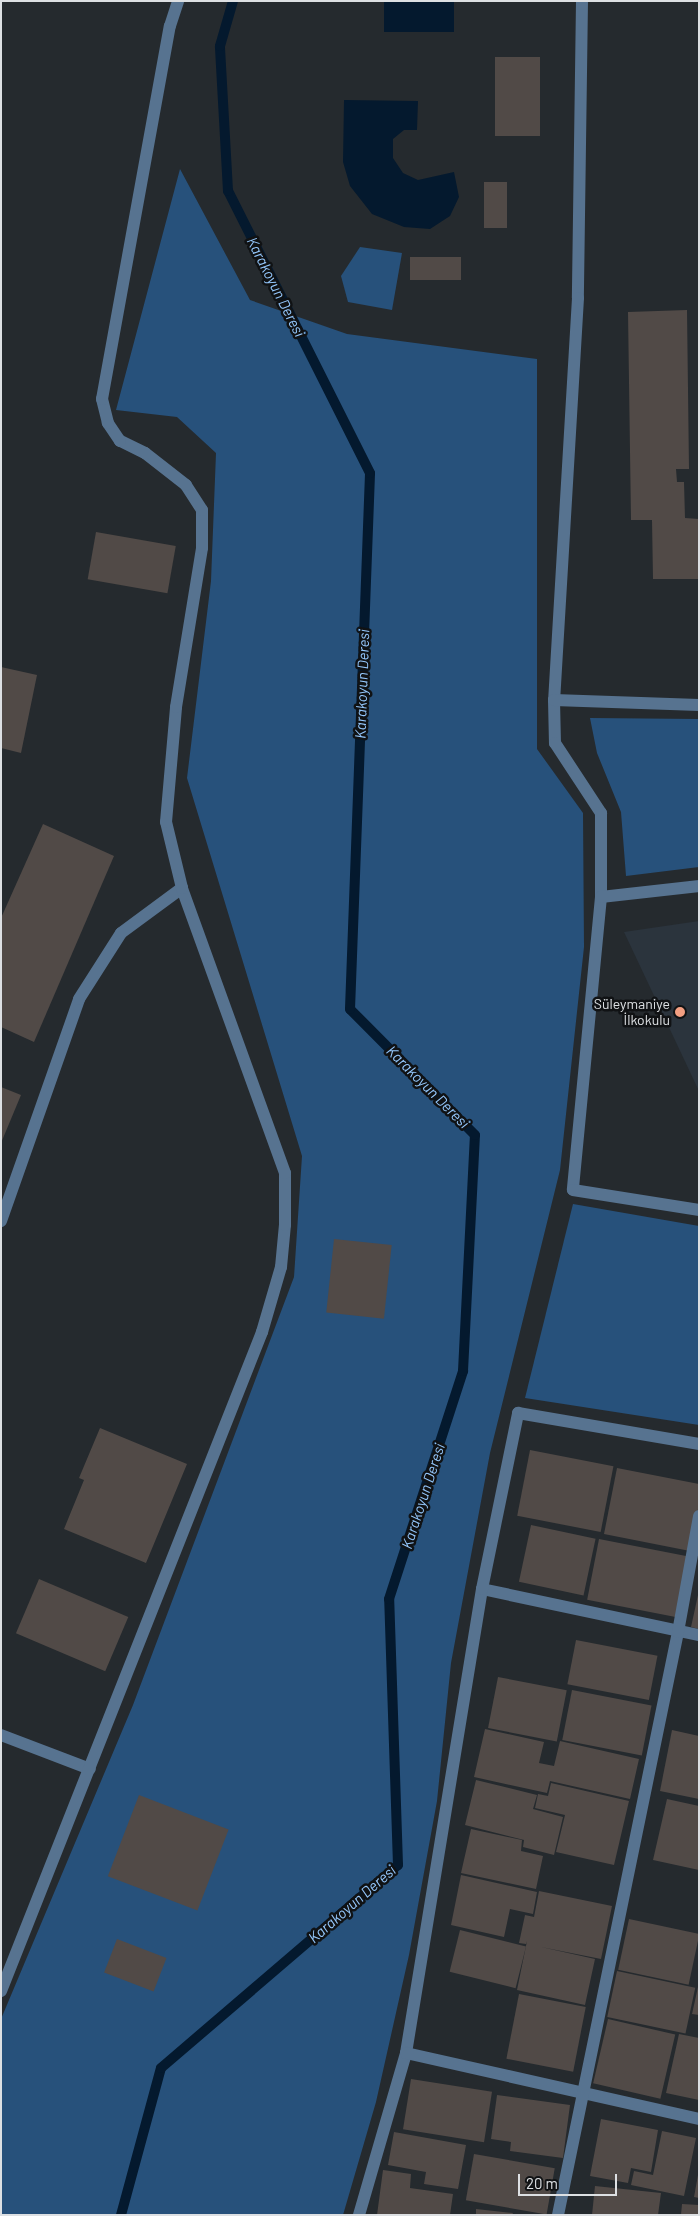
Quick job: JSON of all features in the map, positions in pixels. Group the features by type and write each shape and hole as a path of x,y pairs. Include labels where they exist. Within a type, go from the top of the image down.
{"street":[{"path":"1,1991 262,1332 281,1267 285,1225 285,1173 182,888 166,822 176,707 202,548 202,510 186,485 144,453 120,441 108,423 102,399 170,26 178,1"},
{"path":"582,1 578,298 554,700 555,743 601,813 601,897 573,1190 699,1210"},
{"path":"554,700 699,705"},
{"path":"601,897 699,886"},
{"path":"1,1221 80,1000 121,933 182,888"},
{"path":"359,2215 406,2053 482,1589 518,1413 699,1444"},
{"path":"558,2215 678,1632 699,1516"},
{"path":"482,1589 699,1635"},
{"path":"1,1735 90,1769"},
{"path":"406,2053 699,2119"}],"shaded area":[{"path":"384,1 454,1 454,32 384,32"},
{"path":"344,100 418,101 417,130 404,130 393,139 393,158 403,173 418,180 454,172 459,197 450,216 430,229 404,227 372,214 350,186 343,162"},
{"path":"180,169 250,300 347,334 537,359 537,749 583,813 584,947 560,1170 490,1453 451,1663 437,1801 409,1955 376,2102 343,2215 1,2215 1,2019 133,1705 294,1277 302,1156 187,778 211,581 216,453 177,417 116,410"},
{"path":"360,247 402,253 392,310 348,302 341,276"},
{"path":"590,718 699,719 699,867 626,876 621,812 597,753"},
{"name":"Süleymaniye İlkokulu","path":"699,921 699,1091 624,932"},
{"path":"573,1204 699,1226 699,1425 525,1398"}],"building":[{"path":"495,57 540,57 540,136 495,136"},
{"path":"484,182 507,182 507,228 484,228"},
{"path":"410,257 461,257 461,280 410,280"},
{"path":"687,310 689,469 676,469 677,482 684,482 685,518 699,519 699,579 653,579 652,520 631,520 628,312"},
{"path":"96,532 176,546 167,593 88,579"},
{"path":"1,667 37,675 21,753 1,748"},
{"path":"43,824 114,856 34,1042 1,1027 1,918"},
{"path":"1,1087 21,1095 1,1143"},
{"path":"334,1239 392,1245 384,1319 326,1313"},
{"path":"100,1428 187,1464 146,1563 64,1529 84,1480 79,1478"},
{"path":"530,1450 613,1466 601,1532 517,1516"},
{"path":"617,1468 699,1484 699,1504 690,1551 604,1534"},
{"path":"531,1525 596,1539 583,1595 519,1582"},
{"path":"599,1539 687,1556 676,1617 587,1600"},
{"path":"39,1579 128,1617 105,1671 16,1633"},
{"path":"699,1595 699,1629 691,1627"},
{"path":"576,1640 657,1656 649,1700 567,1684"},
{"path":"498,1677 567,1690 557,1741 488,1728"},
{"path":"572,1690 652,1705 642,1756 562,1740"},
{"path":"485,1729 544,1742 539,1763 554,1766 560,1741 639,1759 630,1799 550,1781 547,1793 474,1777"},
{"path":"672,1730 699,1736 699,1799 660,1791"},
{"path":"476,1780 537,1795 533,1809 563,1817 554,1855 523,1847 524,1840 465,1825"},
{"path":"551,1783 629,1801 614,1865 556,1852 565,1815 535,1808 538,1794 548,1796"},
{"path":"139,1795 229,1829 197,1911 108,1876"},
{"path":"667,1799 699,1806 699,1870 653,1860"},
{"path":"471,1829 522,1840 521,1851 543,1856 536,1889 461,1873"},
{"path":"461,1875 537,1892 533,1914 510,1909 504,1937 451,1925"},
{"path":"539,1891 612,1906 601,1959 541,1947 595,1959 585,2005 517,1990 527,1941 526,1944 519,1943 525,1915 534,1917"},
{"path":"629,1919 699,1934 689,1985 618,1970"},
{"path":"460,1930 526,1946 516,1988 450,1972"},
{"path":"117,1939 166,1958 154,1992 104,1973"},
{"path":"617,1971 695,1988 685,2034 607,2017"},
{"path":"699,1987 699,2015 692,2014"},
{"path":"519,1994 586,2007 573,2072 506,2059"},
{"path":"608,2019 675,2035 660,2099 593,2083"},
{"path":"679,2034 699,2038 699,2100 666,2093"},
{"path":"411,2079 492,2092 484,2142 403,2129"},
{"path":"497,2095 570,2105 563,2158 510,2151 511,2142 491,2139"},
{"path":"601,2119 658,2130 651,2172 631,2168 628,2183 590,2176"},
{"path":"662,2131 696,2138 684,2196 631,2185 634,2171 653,2175"},
{"path":"394,2132 466,2145 458,2189 424,2184 426,2172 388,2165"},
{"path":"474,2154 555,2168 547,2215 466,2200"},
{"path":"383,2170 411,2174 410,2188 453,2194 450,2215 377,2215"},
{"path":"699,2175 699,2198 694,2197"},
{"path":"595,2186 661,2193 658,2215 592,2215"},
{"path":"682,2204 699,2205 699,2215 681,2215"},
{"path":"476,2209 513,2213 512,2215 476,2215"}],"waterway":[{"name":"Karakoyun Deresi","path":"121,2215 161,2068 398,1865 389,1599 463,1371 475,1135 350,1009 370,473 228,191 220,46 233,1"}],"place":[{"name":"Süleymaniye İlkokulu","path":"680,1012"}]}
